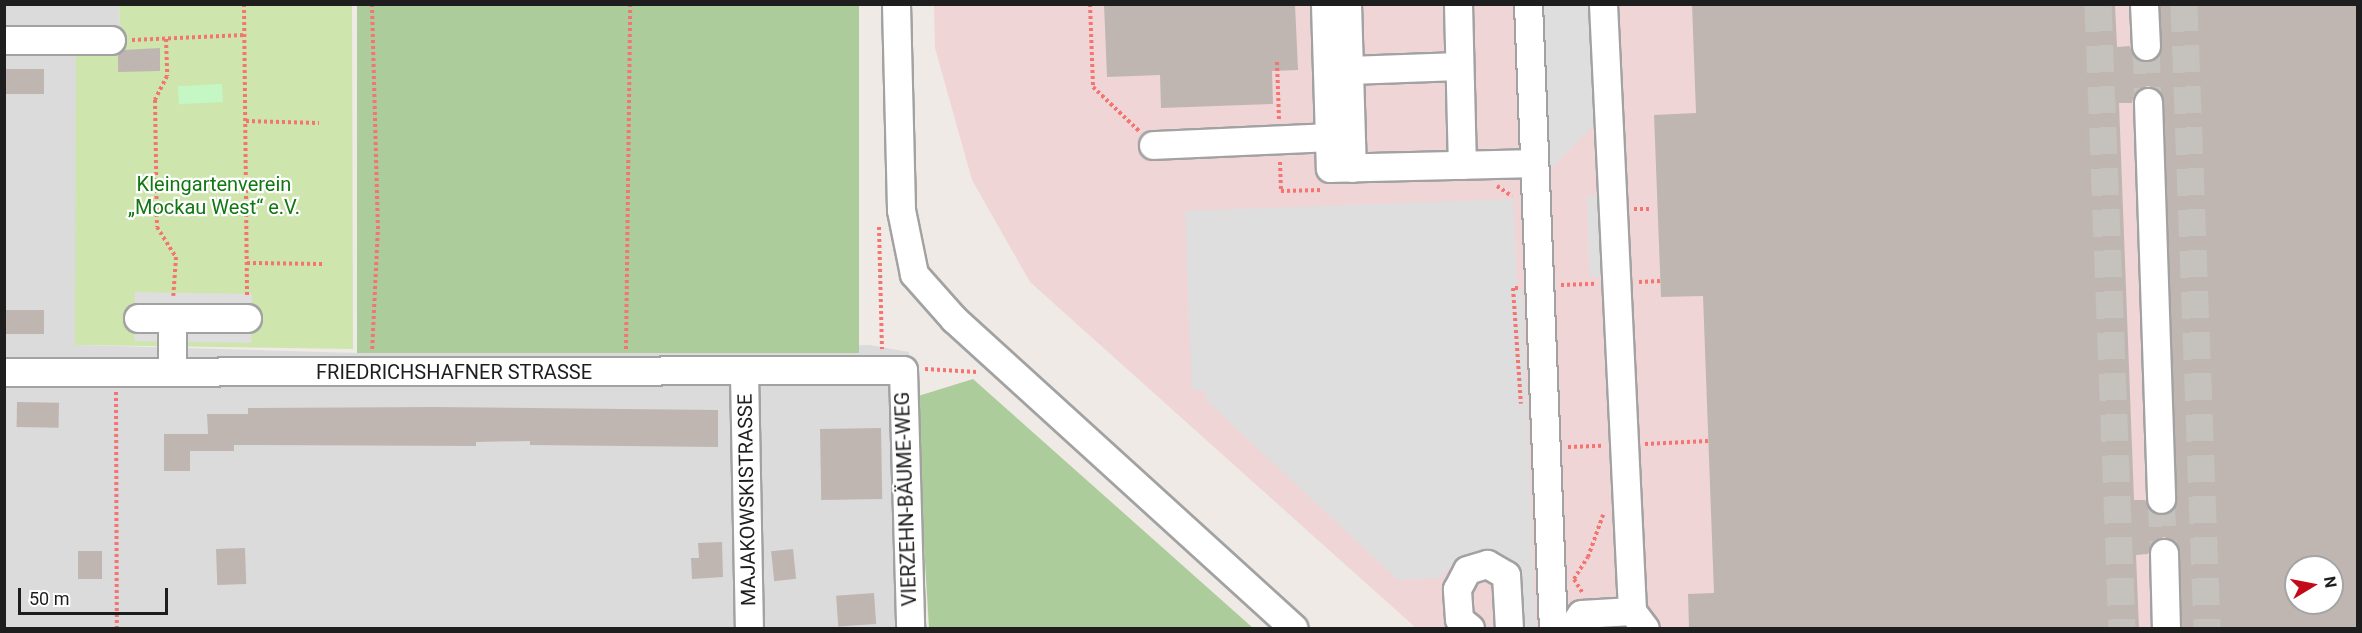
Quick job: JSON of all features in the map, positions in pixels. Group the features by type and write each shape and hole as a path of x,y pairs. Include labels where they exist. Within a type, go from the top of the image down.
{"street":[{"path":"896,4 900,210 914,274 954,319 1294,628"},
{"path":"1325,4 1330,168 1534,163"},
{"path":"1347,4 1352,168"},
{"path":"1458,4 1462,165"},
{"path":"1528,4 1553,628"},
{"path":"1571,628 1581,614 1639,620 1603,4"},
{"path":"2144,4 2145,46"},
{"path":"4,40 111,40"},
{"path":"1349,70 1459,66"},
{"path":"2148,102 2162,499"},
{"path":"1153,145 1329,137"},
{"path":"138,318 247,318"},
{"path":"172,318 172,371"},
{"name":"FRIEDRICHSHAFNER STRASSE","path":"4,372 371,373 903,370"},
{"name":"VIERZEHN-BÄUME-WEG","path":"903,370 910,628"},
{"name":"MAJAKOWSKISTRASSE","path":"744,372 749,628"},
{"path":"2164,554 2166,628"},
{"path":"1470,628 1459,619 1457,589 1467,570 1487,564 1506,575 1509,628"}],"path":[{"path":"244,4 247,318"},
{"path":"371,373 378,226 372,4"},
{"path":"626,372 630,4"},
{"path":"1090,4 1093,87 1153,145"},
{"path":"111,40 245,35"},
{"path":"166,39 167,76 155,100 157,227 176,257 172,318"},
{"path":"246,121 319,123"},
{"path":"247,263 322,264"},
{"path":"116,372 117,628"},
{"path":"1607,446 1607,454"},
{"path":"1595,614 1574,579 1588,557 1605,506"}],"shaded area":[{"path":"4,5 119,5 121,45 76,345 357,353 870,345 909,352 906,628 5,628"},
{"path":"934,5 2357,5 2357,628 1416,628 1030,282 972,180 935,48"},
{"path":"1539,5 1595,5 1600,118 1547,173"},
{"path":"1602,195 1605,276 1590,276 1587,196"},
{"path":"1513,199 1517,287 1523,291 1536,627 1520,628 1482,554 1455,562 1440,578 1398,580 1206,400 1205,390 1192,391 1185,211"},
{"path":"135,292 252,294 251,343 134,341"}],"green space":[{"name":"Kleingartenverein „Mockau West“ e.V.","path":"119,5 352,5 353,349 75,345 76,47 121,45"},
{"path":"357,5 859,5 859,353 357,353"},
{"path":"222,84 223,102 179,104 178,86"},
{"path":"973,379 1253,628 929,628 915,397"}],"building":[{"path":"1104,4 1295,4 1298,70 1272,71 1273,104 1161,108 1160,75 1107,77"},
{"path":"1692,4 2115,4 2117,47 2130,46 2133,55 2146,62 2160,53 2160,4 2358,4 2358,628 2182,628 2180,552 2177,544 2164,537 2155,540 2148,554 2136,555 2139,628 1689,628 1688,594 1714,593 1703,296 1661,297 1654,115 1696,113","holes":["2147,86 2156,88 2164,101 2177,499 2175,507 2162,515 2153,513 2145,500 2134,500 2119,103 2132,103 2134,94"]},
{"path":"160,48 160,71 118,72 118,54 123,50"},
{"path":"4,69 44,69 44,94 4,94"},
{"path":"4,310 44,310 44,334 4,334"},
{"path":"17,402 59,403 59,428 17,427"},
{"path":"248,408 718,410 718,447 530,445 530,441 476,442 476,446 234,445 234,451 190,451 190,471 164,471 164,434 208,434 207,414 248,414"},
{"path":"881,428 882,499 821,500 820,429"},
{"path":"722,542 723,577 692,579 691,558 699,558 698,543"},
{"path":"245,548 246,584 217,585 216,549"},
{"path":"793,549 796,579 774,581 771,551"},
{"path":"78,551 102,551 102,579 78,579"},
{"path":"874,593 876,624 838,627 836,596"}],"tunnel":[{"path":"2098,4 2122,628"},
{"path":"2184,4 2207,628"},
{"path":"2146,46 2148,102"},
{"path":"2161,499 2164,553"}]}
